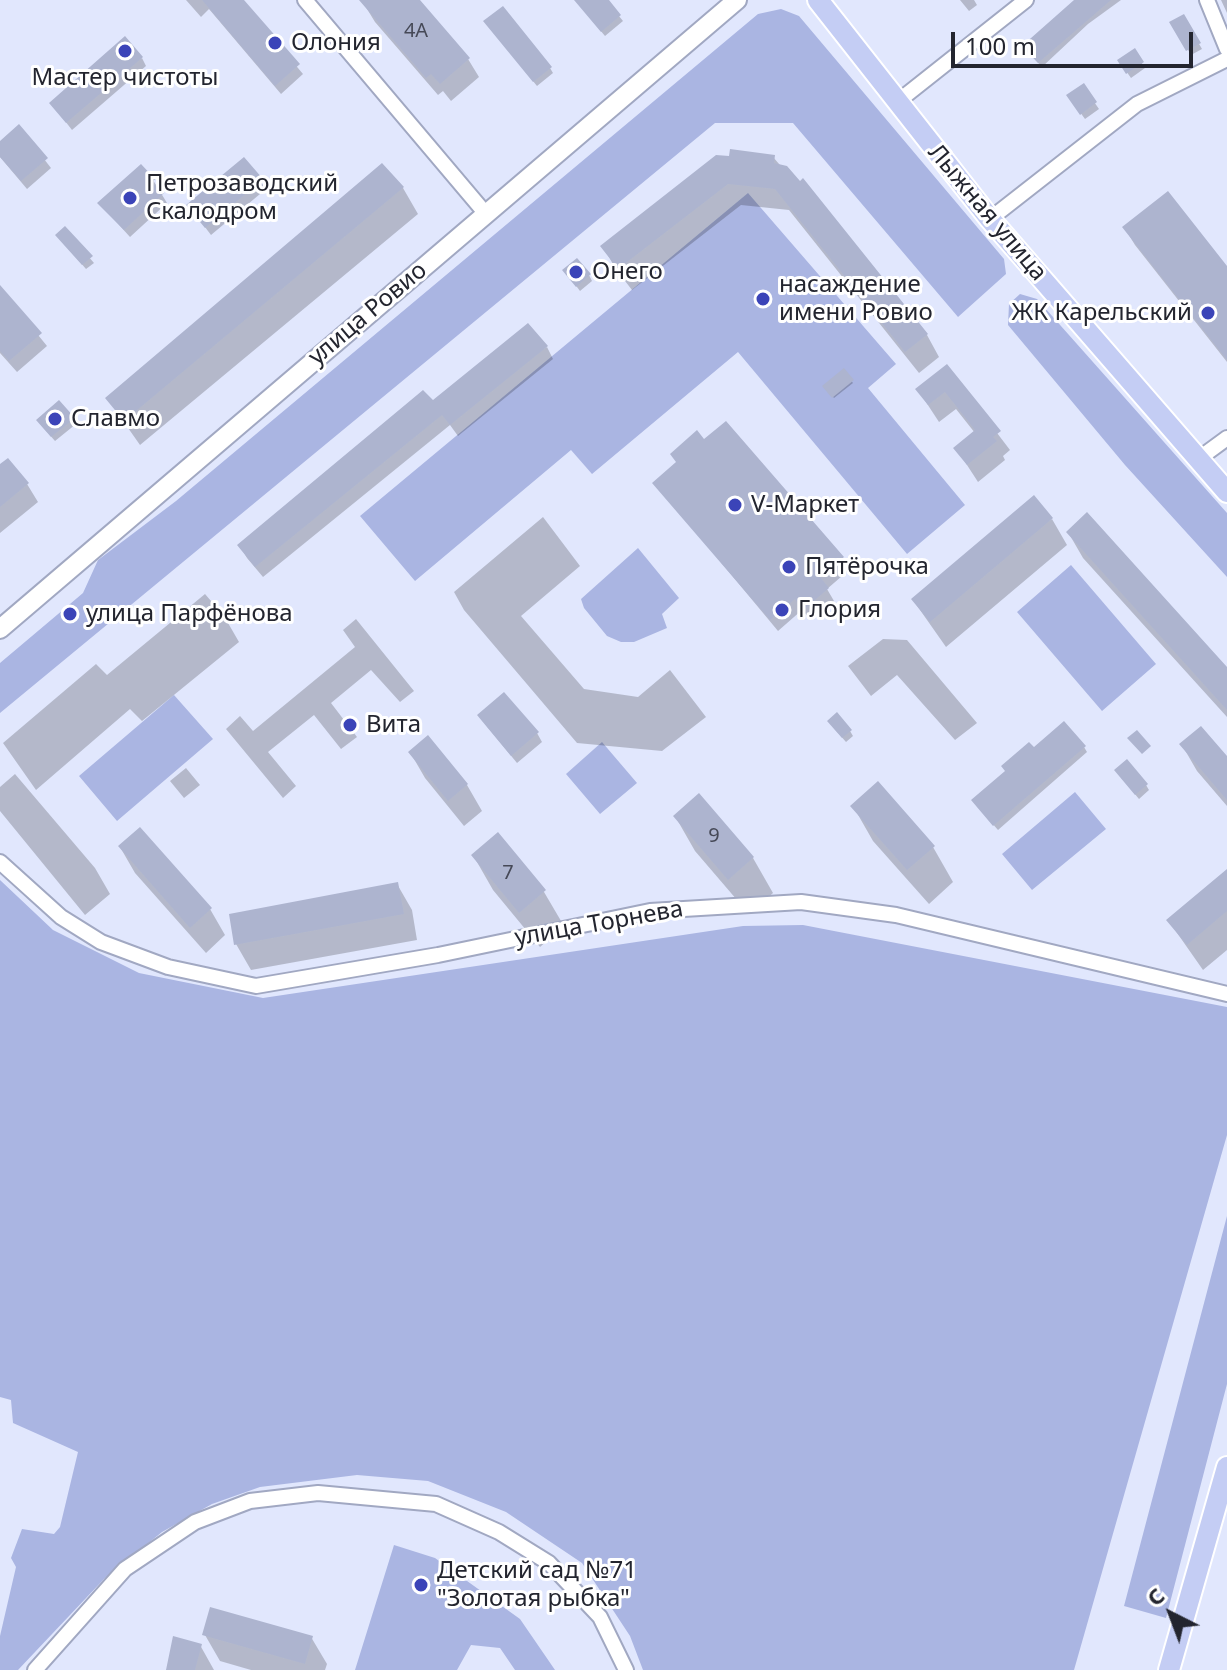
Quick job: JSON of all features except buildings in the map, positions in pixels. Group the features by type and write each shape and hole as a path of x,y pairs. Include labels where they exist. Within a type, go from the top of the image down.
{"main road":[{"name":"улица Ровио","path":"0,629 737,0"},
{"name":"Лыжная улица","path":"818,0 990,219 1227,492"},
{"path":"1169,1670 1227,1467"}],"street":[{"path":"305,0 486,214"},
{"path":"896,103 1026,0"},
{"path":"1207,0 1227,49"},
{"path":"990,219 1137,104 1227,59"},
{"path":"1197,460 1227,438"},
{"name":"улица Торнева","path":"0,862 61,917 101,942 168,967 256,986 438,955 650,911 801,902 911,918 1227,994"},
{"path":"35,1670 125,1569 195,1522 250,1501 318,1493 436,1504 499,1532 549,1563 600,1617 626,1670"}],"shaded area":[{"path":"781,9 799,16 1004,259 1006,274 958,317 793,123 715,123 0,713 0,663 83,593 98,560 176,501 758,14"},
{"path":"748,193 896,364 868,388 965,505 907,554 738,352 592,474 571,450 415,581 360,516"},
{"path":"1020,294 1037,299 1227,513 1227,577 1125,465 1008,325 1009,304"},
{"path":"638,548 679,598 662,614 667,628 634,642 621,642 607,636 584,608 581,599"},
{"path":"1071,565 1156,664 1102,711 1017,612"},
{"path":"174,695 213,739 117,821 79,776"},
{"path":"602,742 637,783 600,814 566,774"},
{"path":"1075,792 1106,829 1032,890 1002,854"},
{"path":"0,880 53,930 139,973 263,998 743,926 803,925 1227,1007 1227,1135 1074,1670 643,1670 630,1636 582,1563 506,1512 428,1481 357,1475 260,1487 212,1504 162,1532 104,1579 18,1670 0,1670 0,1636 16,1567 11,1558 22,1529 54,1534 60,1527 78,1452 13,1423 11,1400 0,1397"},
{"path":"1227,1216 1227,1384 1166,1618 1124,1606"},
{"name":"Детский сад №71 \"Золотая рыбка\"","path":"394,1545 435,1558 520,1619 555,1670 515,1670 500,1648 471,1645 457,1670 355,1670"}],"place":[{"name":"Олония","path":"275,43"},
{"name":"Мастер чистоты","path":"125,51"},
{"name":"Петрозаводский Скалодром","path":"130,198"},
{"name":"Онего","path":"576,272"},
{"name":"насаждение имени Ровио","path":"763,299"},
{"name":"ЖК Карельский","path":"1208,313"},
{"name":"Славмо","path":"55,419"},
{"name":"V-Маркет","path":"735,505"},
{"name":"Пятёрочка","path":"789,567"},
{"name":"Глория","path":"782,610"},
{"name":"улица Парфёнова","path":"70,614"},
{"name":"Вита","path":"350,725"},
{"name":"Детский сад №71 \"Золотая рыбка\"","path":"421,1585"}]}
